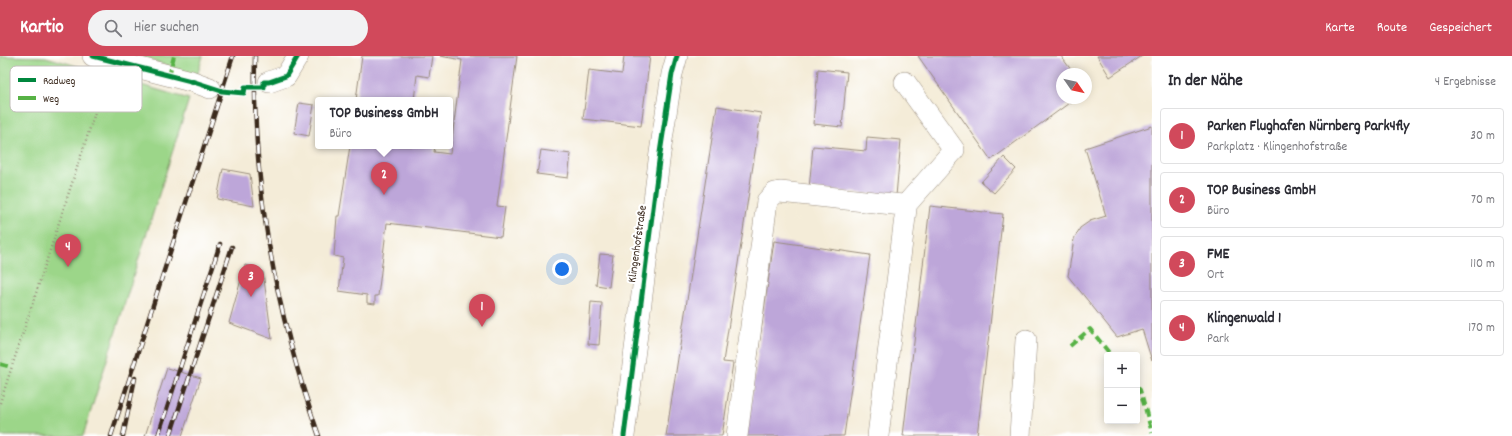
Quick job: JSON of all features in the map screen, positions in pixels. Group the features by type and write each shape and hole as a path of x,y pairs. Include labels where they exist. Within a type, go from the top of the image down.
{"street":[{"path":"269,82 286,76 298,56"},
{"name":"Klingenhofstraße","path":"624,436 660,153 672,74 677,56"},
{"path":"102,59 130,66"},
{"path":"142,69 191,81 210,88"},
{"path":"904,207 954,150 905,82"},
{"path":"737,436 767,201 775,193 780,192 904,207"},
{"path":"878,436 907,213 904,207"},
{"path":"1020,436 1026,340"}],"path":[{"path":"210,88 222,91 244,92 245,87 264,88 264,82 269,82"},
{"path":"0,403 86,112"}],"green space":[{"path":"0,56 46,57 77,66 10,66 10,112 142,112 142,85 189,99 83,436 0,436"},
{"path":"138,56 203,56 197,76"}],"building":[{"path":"362,56 432,56 429,77 417,75 414,97 356,97"},
{"path":"440,56 517,56 497,206 505,207 501,237 387,223 378,296 375,296 375,304 367,303 367,295 339,291 343,258 334,256 337,216 339,216 350,149 434,149 434,152 450,154 451,149 453,149 453,130 462,60"},
{"path":"624,56 650,56 641,126 583,119 589,70 622,74"},
{"path":"918,56 1061,56 1070,68 1056,68 1056,104 1068,104 991,160"},
{"path":"1097,56 1142,56 1110,77"},
{"path":"818,69 847,72 842,127 813,124"},
{"path":"299,103 314,105 309,136 294,133"},
{"path":"717,106 761,113 723,362 733,363 722,436 666,436"},
{"path":"1152,126 1152,361 1142,329 1117,337 1068,276 1074,239 1080,228 1090,221 1106,216 1085,148"},
{"path":"867,137 901,140 896,196 809,189 813,146 866,151"},
{"path":"541,150 571,154 568,178 537,174"},
{"path":"1004,157 1016,169 994,193 981,182"},
{"path":"223,169 250,174 254,206 217,199"},
{"path":"930,206 1003,214 977,436 903,436"},
{"path":"774,241 870,255 844,436 746,436"},
{"path":"600,254 613,255 609,287 596,285"},
{"path":"245,265 263,272 272,339 229,323"},
{"path":"591,302 602,303 599,345 588,344"},
{"path":"167,368 201,378 182,436 145,436"}],"railway":[{"path":"111,436 233,56"},
{"path":"255,56 255,104 258,153 270,249 290,343 319,436"},
{"path":"158,436 220,244"},
{"path":"170,436 232,247"},
{"path":"123,436 135,378"}],"marked path":[{"path":"169,76 174,56"},
{"path":"1070,346 1090,329 1109,352"},
{"path":"0,364 11,367"},
{"path":"1138,388 1140,390 1152,433"}],"cycle path":[{"path":"93,56 132,66"},
{"path":"142,68 191,81 222,91 244,93 245,87 264,87 264,82 269,82 286,76 298,56"},
{"path":"624,436 660,153 672,74 677,56"}],"place":[{"name":"TOP Business GmbH","path":"384,195"},
{"name":"Klingenwald 1","path":"68,267"},
{"name":"FME","path":"251,297"},
{"name":"Parken Flughafen Nürnberg Park4fly","path":"482,327"}]}
